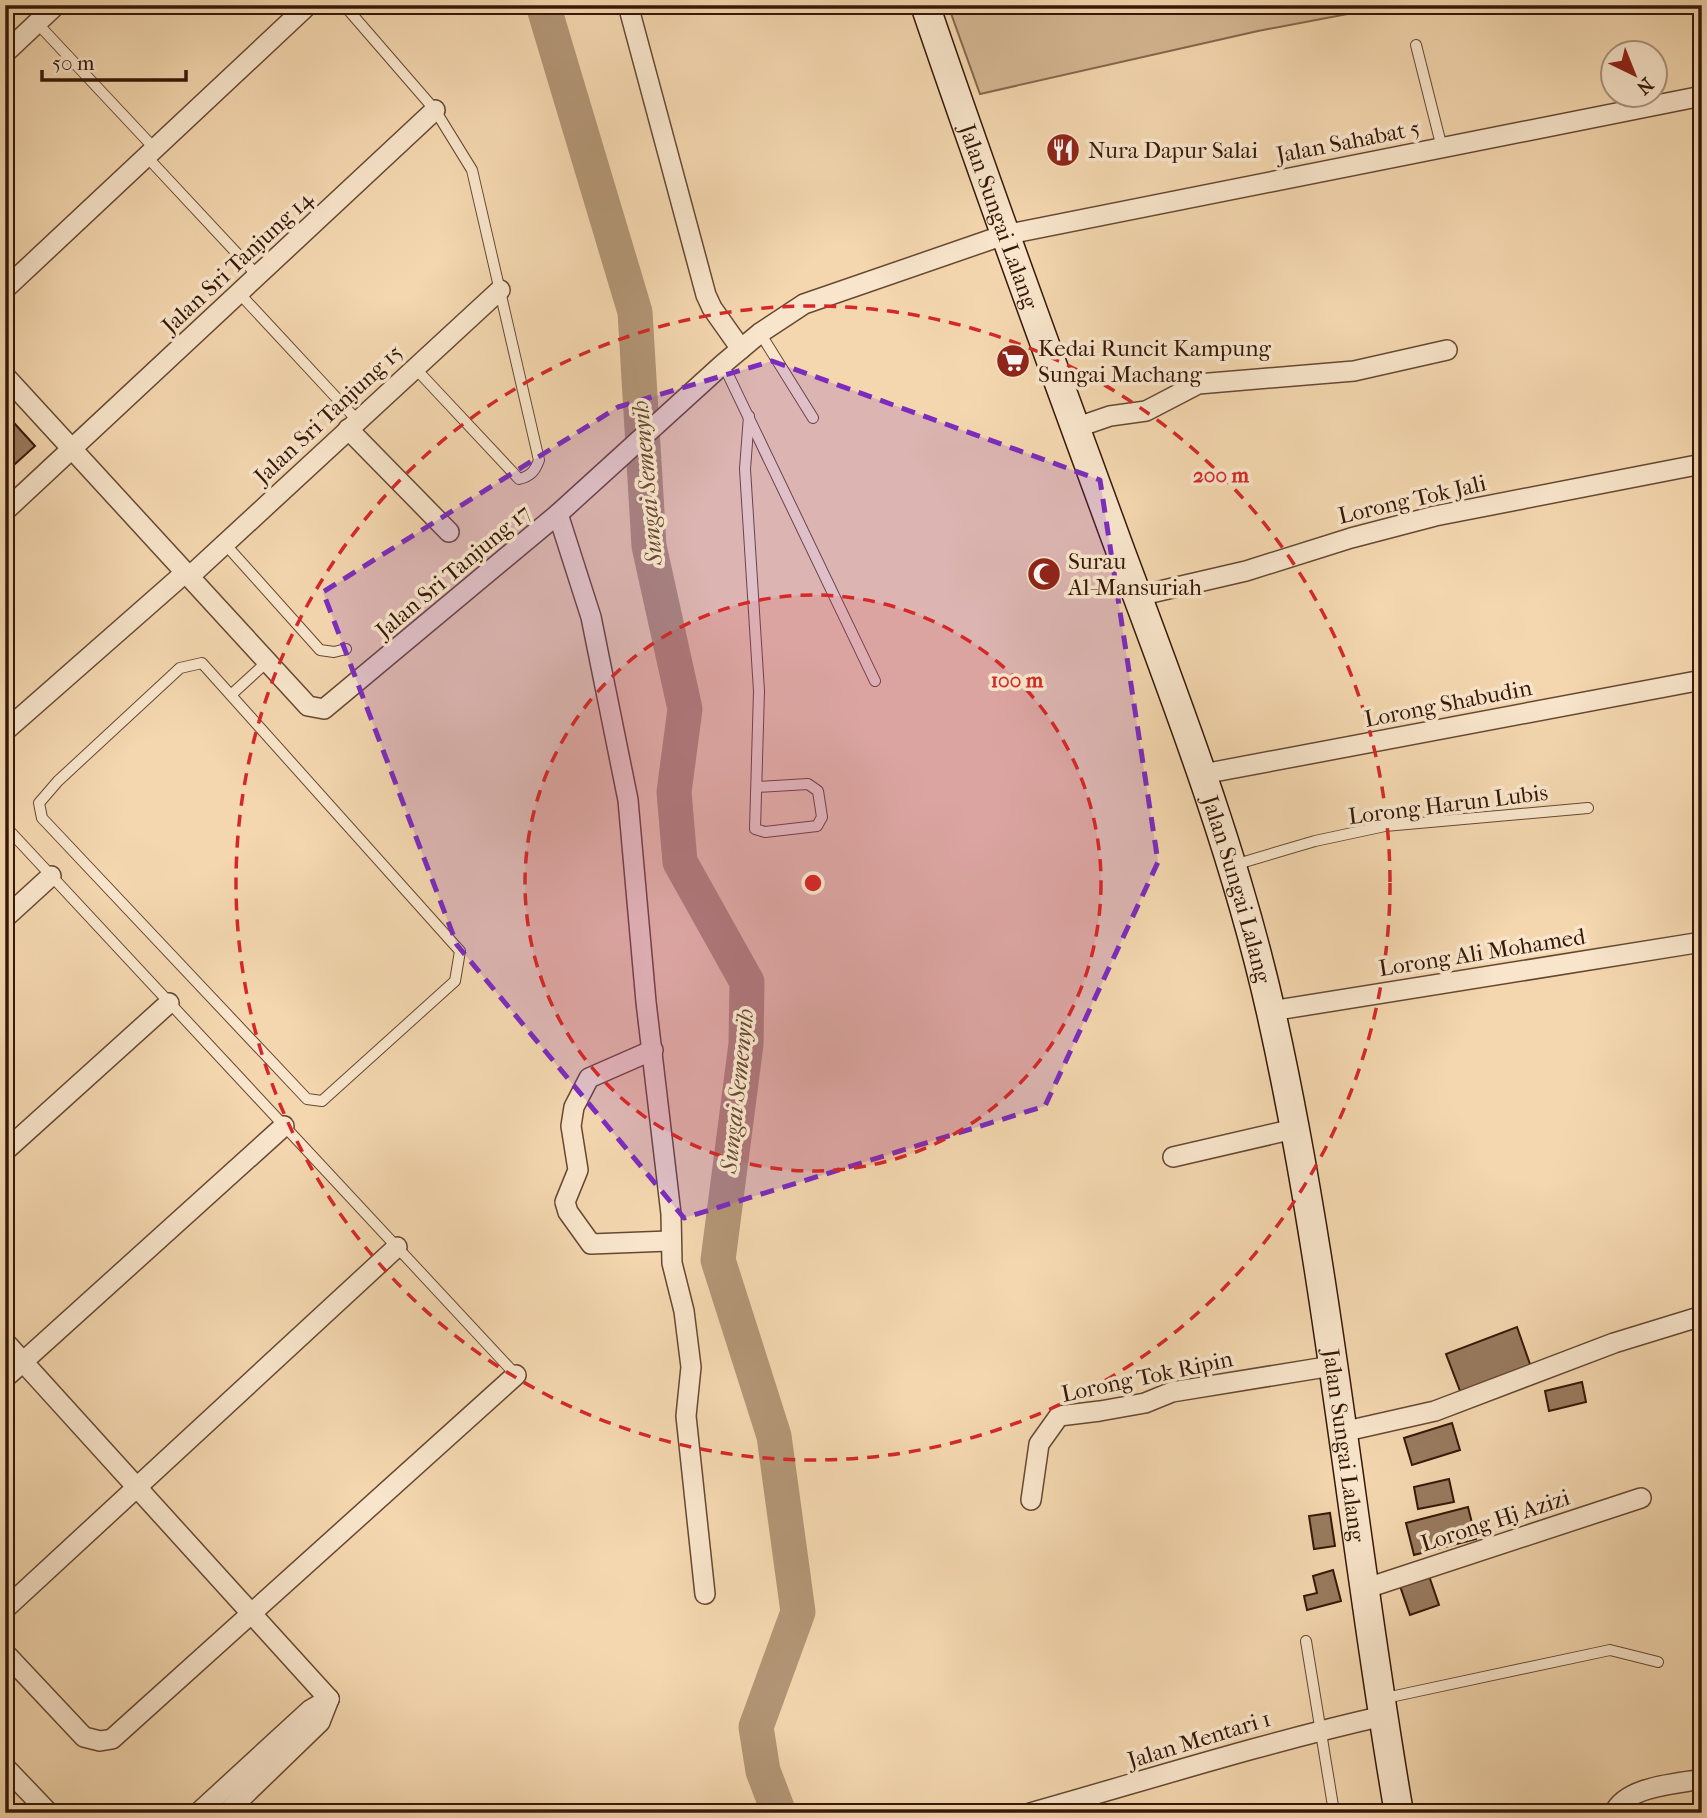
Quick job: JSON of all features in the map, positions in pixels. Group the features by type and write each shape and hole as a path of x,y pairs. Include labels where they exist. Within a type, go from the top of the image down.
{"street":[{"path":"5,53 56,5"},
{"path":"5,289 308,5"},
{"path":"628,5 706,295 712,309 741,349"},
{"name":"Jalan Sungai Lalang","path":"925,5 1004,235 1203,774 1232,865 1271,1011 1294,1129 1332,1366 1399,1813"},
{"name":"Jalan Sahabat 5","path":"1004,235 1702,96"},
{"name":"Jalan Sri Tanjung 14","path":"5,511 435,110"},
{"name":"Jalan Sri Tanjung 17","path":"5,376 308,706 324,709 558,514 760,333 804,304 1004,235"},
{"name":"Jalan Sri Tanjung 15","path":"5,731 225,544 500,290"},
{"path":"1075,428 1111,416 1146,411 1198,384 1354,371 1447,350"},
{"path":"353,425 449,532"},
{"name":"Lorong Tok Jali","path":"1138,596 1246,571 1351,538 1435,516 1702,464"},
{"path":"558,514 591,617 628,800 671,1214 669,1241 684,1311 691,1367 686,1416 705,1594"},
{"name":"Lorong Shabudin","path":"1203,774 1702,680"},
{"path":"5,918 51,876"},
{"name":"Lorong Ali Mohamed","path":"1271,1011 1702,942"},
{"path":"5,1151 169,1003"},
{"path":"653,1050 589,1077 574,1107 571,1126 578,1170 565,1202 568,1212 591,1244 669,1241"},
{"path":"5,1378 284,1126"},
{"path":"1173,1157 1294,1129"},
{"path":"5,1609 397,1247"},
{"path":"1342,1432 1434,1410 1614,1343 1702,1316"},
{"path":"5,1342 329,1699"},
{"name":"Lorong Tok Ripin","path":"1031,1500 1039,1444 1059,1416 1100,1412 1145,1403 1172,1392 1332,1366"},
{"path":"5,1653 84,1737 100,1741 112,1739 516,1375"},
{"name":"Lorong Hj Azizi","path":"1364,1589 1641,1498"},
{"path":"198,1813 310,1710 329,1699"},
{"path":"226,1813 320,1722 329,1699"},
{"name":"Jalan Mentari 1","path":"1030,1813 1320,1730 1382,1708"},
{"path":"5,1767 49,1813"},
{"path":"1614,1813 1617,1806 1639,1793 1702,1779"}],"lane":[{"path":"344,5 435,110 472,170 539,460 529,476 519,479 414,367"},
{"path":"37,23 258,276"},
{"path":"1416,45 1442,148"},
{"path":"239,293 353,425"},
{"path":"760,333 813,418"},
{"path":"723,364 875,681"},
{"path":"749,416 745,469 759,691 755,829 765,832 817,826 821,817 818,791 808,784 757,787"},
{"path":"225,544 320,650 334,652 346,649"},
{"path":"232,694 268,661"},
{"path":"202,663 232,694 460,951 455,981 323,1101 307,1099 42,818 39,803 58,780 180,668 202,663"},
{"name":"Lorong Harun Lubis","path":"1232,865 1315,841 1385,826 1588,808"},
{"path":"5,826 516,1375"},
{"path":"1306,1642 1334,1812"},
{"path":"1382,1708 1610,1650 1658,1662"}],"highlighted area":[{"path":"772,361 1100,480 1158,862 1045,1106 684,1218 457,945 323,592 618,407"}],"shaded area":[{"path":"948,5 1395,5 1258,31 980,94"}],"building":[{"path":"5,413 35,446 5,473"},
{"path":"1517,1327 1532,1370 1462,1396 1446,1354"},
{"path":"1582,1382 1586,1402 1549,1411 1545,1391"},
{"path":"1452,1423 1460,1450 1412,1465 1404,1438"},
{"path":"1449,1479 1454,1502 1418,1509 1414,1487"},
{"path":"1468,1507 1476,1539 1414,1555 1406,1523"},
{"path":"1330,1513 1335,1546 1314,1549 1309,1516"},
{"path":"1333,1570 1341,1601 1307,1610 1304,1596 1317,1593 1313,1576"},
{"path":"1429,1576 1439,1605 1410,1615 1400,1586"}],"waterway":[{"name":"Sungai Semenyih","path":"543,5 635,312 649,546 685,709 674,792 680,862 747,982 746,1044 718,1260 774,1436 798,1612 756,1727 763,1771 779,1813"}],"place":[{"name":"Nura Dapur Salai","path":"1063,150"},
{"name":"Kedai Runcit Kampung Sungai Machang","path":"1013,361"},
{"name":"Surau Al-Mansuriah","path":"1044,574"}]}
